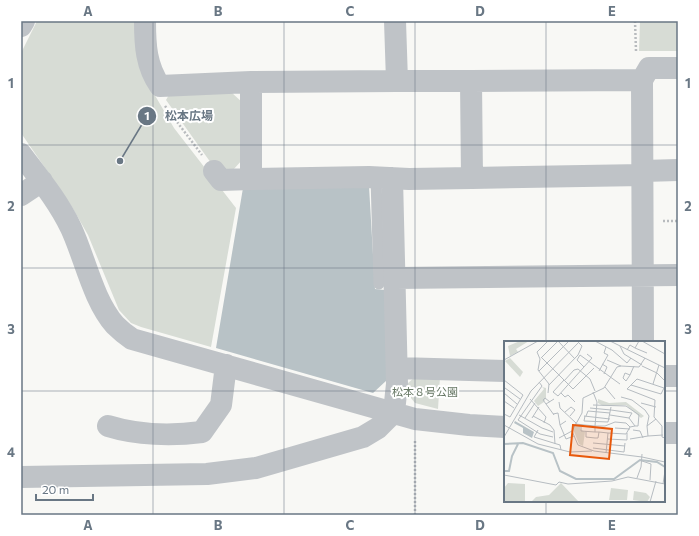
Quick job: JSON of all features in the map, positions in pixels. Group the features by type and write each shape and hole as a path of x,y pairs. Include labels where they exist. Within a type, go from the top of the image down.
{"street":[{"path":"21,26 24,21"},
{"path":"145,21 145,50 153,75 160,86 251,82 642,80"},
{"path":"395,21 397,81"},
{"path":"643,341 642,80 649,68 678,68"},
{"path":"471,81 472,178"},
{"path":"251,82 251,179"},
{"path":"21,154 57,203 70,227 101,304 116,326 132,339 415,419 504,427"},
{"path":"214,171 220,180 384,177 472,178 643,173 678,170"},
{"path":"21,476 200,474 256,468 363,437 378,428 394,412 398,368 388,281 384,177"},
{"path":"21,195 42,182"},
{"path":"388,281 678,275"},
{"path":"108,426 125,431 184,434 202,432 222,405 226,365"},
{"path":"398,368 504,371"},
{"path":"665,376 678,376"},
{"path":"665,433 678,434"}],"path":[{"path":"635,21 636,54"},
{"path":"160,86 162,102 214,171"},
{"path":"662,221 678,221"},
{"path":"415,419 415,515"}],"green space":[{"path":"37,21 138,21 146,80 174,128 236,208 211,347 131,323 119,310 88,235 72,207 21,133 21,53"},
{"path":"640,21 678,21 678,51 639,51"},
{"path":"231,92 243,103 243,159 233,170 216,170 166,100 170,93"},
{"name":"松本８号公園","path":"416,376 440,377 438,409 415,403 406,392 407,384"}],"shaded area":[{"path":"369,186 375,289 385,290 387,380 373,393 216,348 243,188"}],"place":[{"name":"松本広場","path":"120,161"}]}
